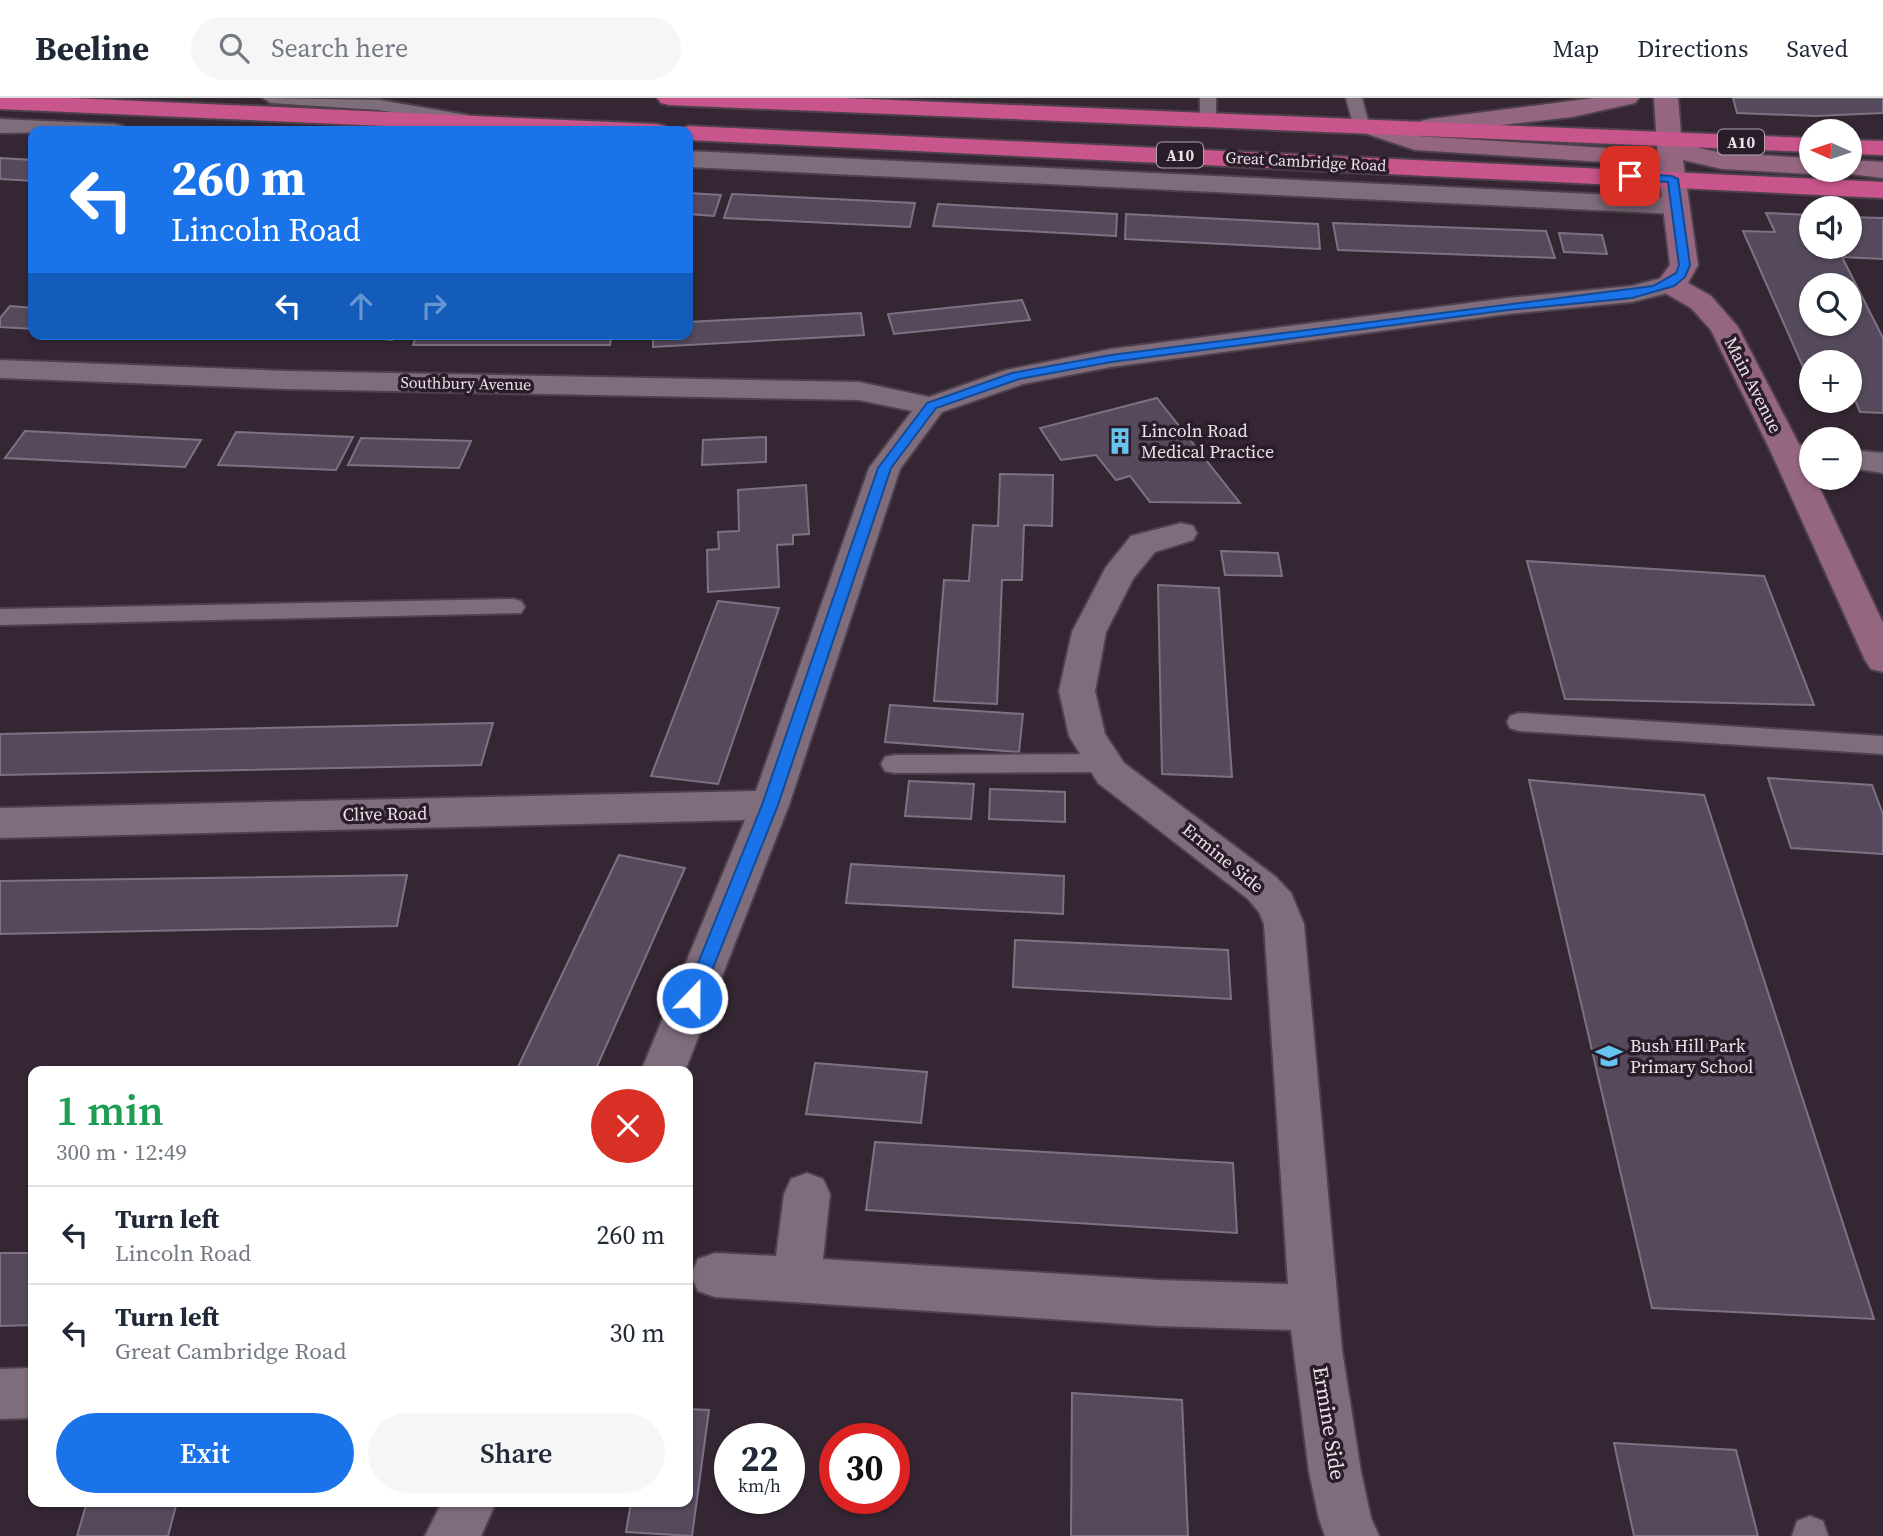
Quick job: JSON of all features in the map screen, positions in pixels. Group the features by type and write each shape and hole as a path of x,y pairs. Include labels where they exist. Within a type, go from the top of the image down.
{"highway":[{"name":"Great Cambridge Road","path":"669,98 1069,116 1208,110 1369,129 1421,127 1799,144"},
{"path":"0,102 535,126"},
{"name":"A10","path":"1069,116 1141,131 1324,146 1337,153 1338,162"},
{"name":"Great Cambridge Road","path":"693,133 1883,190"},
{"path":"1862,147 1883,148"}],"street":[{"path":"1421,127 1572,110 1627,98"},
{"path":"665,1066 770,805 885,468 931,406 1016,376 1111,358 1508,306 1632,294 1670,284 1681,274 1684,265 1672,179 1666,98"},
{"path":"0,126 28,127"},
{"path":"1369,129 1415,144 1621,156 1639,160 1672,179"},
{"name":"A10","path":"1670,138 1690,154 1721,161 1799,165"},
{"name":"Great Cambridge Road","path":"693,159 1676,206"},
{"path":"1862,169 1883,170"},
{"name":"Main Avenue","path":"1670,284 1701,303 1724,327 1799,453"},
{"name":"Southbury Avenue","path":"0,369 287,380 859,391 931,406"},
{"path":"1862,460 1883,463"},
{"name":"Main Avenue","path":"1814,490 1883,660"},
{"name":"Ermine Side","path":"1181,533 1143,544 1118,575 1089,632 1077,691 1087,736 1111,773 1262,888 1276,904 1284,923 1317,1350 1335,1472 1345,1519 1352,1536"},
{"name":"Clive Road","path":"0,823 770,805"},
{"path":"797,1281 807,1194"},
{"path":"715,1275 1158,1303 1314,1308"},
{"path":"0,1394 28,1393"},
{"path":"452,1536 467,1507"}],"lane":[{"path":"271,98 379,105 486,124"},
{"path":"1354,98 1369,129"},
{"path":"0,617 513,607"},
{"path":"1519,722 1883,746"},
{"path":"894,764 1103,763"}],"building":[{"path":"1733,98 1883,98 1883,113 1815,116 1737,113"},
{"path":"0,158 28,160 28,181 0,179"},
{"path":"693,193 721,195 714,216 693,214"},
{"path":"732,194 915,203 910,227 724,218"},
{"path":"938,204 1117,214 1116,236 933,226"},
{"path":"1766,213 1799,214 1799,259 1843,259 1850,273 1799,273 1799,336 1862,336 1862,297 1883,338 1883,413 1862,412 1862,350 1799,350 1799,358 1743,231 1775,232"},
{"path":"1126,214 1318,224 1320,249 1125,239"},
{"path":"1862,217 1883,218 1883,259 1862,258"},
{"path":"1333,223 1546,231 1555,258 1338,250"},
{"path":"1559,233 1602,235 1607,254 1564,252"},
{"path":"1022,300 1030,320 894,334 888,314"},
{"path":"10,306 28,308 28,329 0,327 0,318"},
{"path":"861,313 864,335 653,347 653,340 693,340 693,322"},
{"path":"415,340 611,340 610,345 413,345"},
{"name":"Lincoln Road Medical Practice","path":"1157,398 1240,503 1150,502 1130,476 1116,480 1096,455 1061,460 1040,428"},
{"path":"25,431 201,440 185,467 5,458"},
{"path":"236,432 353,437 336,470 218,465"},
{"path":"766,437 766,462 702,465 703,440"},
{"path":"361,438 471,441 459,468 348,465"},
{"path":"1000,474 1053,475 1052,526 1024,525 1022,580 1002,580 997,704 934,701 944,580 969,581 973,525 998,526"},
{"path":"806,485 809,534 793,535 793,544 777,545 779,587 708,592 707,550 719,549 718,532 739,531 738,490"},
{"path":"1221,551 1278,553 1282,576 1225,575"},
{"path":"1527,561 1764,576 1814,705 1565,699"},
{"path":"1158,585 1219,588 1232,777 1162,774"},
{"path":"718,601 779,608 718,784 651,776"},
{"path":"890,705 1023,714 1019,752 885,742"},
{"path":"493,723 481,765 0,775 0,734"},
{"path":"1768,778 1872,785 1883,814 1883,854 1791,848"},
{"path":"1529,780 1704,795 1874,1319 1652,1308"},
{"path":"909,781 974,784 971,819 905,816"},
{"path":"990,789 1065,792 1065,822 989,819"},
{"path":"619,855 685,868 597,1066 518,1066"},
{"path":"851,864 1064,876 1063,914 846,903"},
{"path":"407,875 397,926 0,934 0,881"},
{"path":"1015,940 1228,950 1231,999 1013,987"},
{"path":"815,1063 927,1072 921,1123 806,1114"},
{"path":"875,1142 1233,1163 1237,1233 866,1210"},
{"path":"0,1253 28,1253 28,1325 0,1326"},
{"path":"1072,1393 1182,1400 1188,1536 1071,1536"},
{"path":"693,1409 709,1410 692,1536 626,1532 630,1507 693,1507"},
{"path":"1614,1443 1736,1450 1758,1536 1634,1536"},
{"path":"86,1507 176,1507 168,1536 77,1536"}],"place":[{"name":"Lincoln Road Medical Practice","path":"1120,441"},
{"name":"Bush Hill Park Primary School","path":"1609,1056"}],"route":[{"path":"692,998 770,805 885,468 931,406 1016,376 1111,358 1656,289 1670,284 1681,274 1684,265 1672,179 1630,176"}]}
